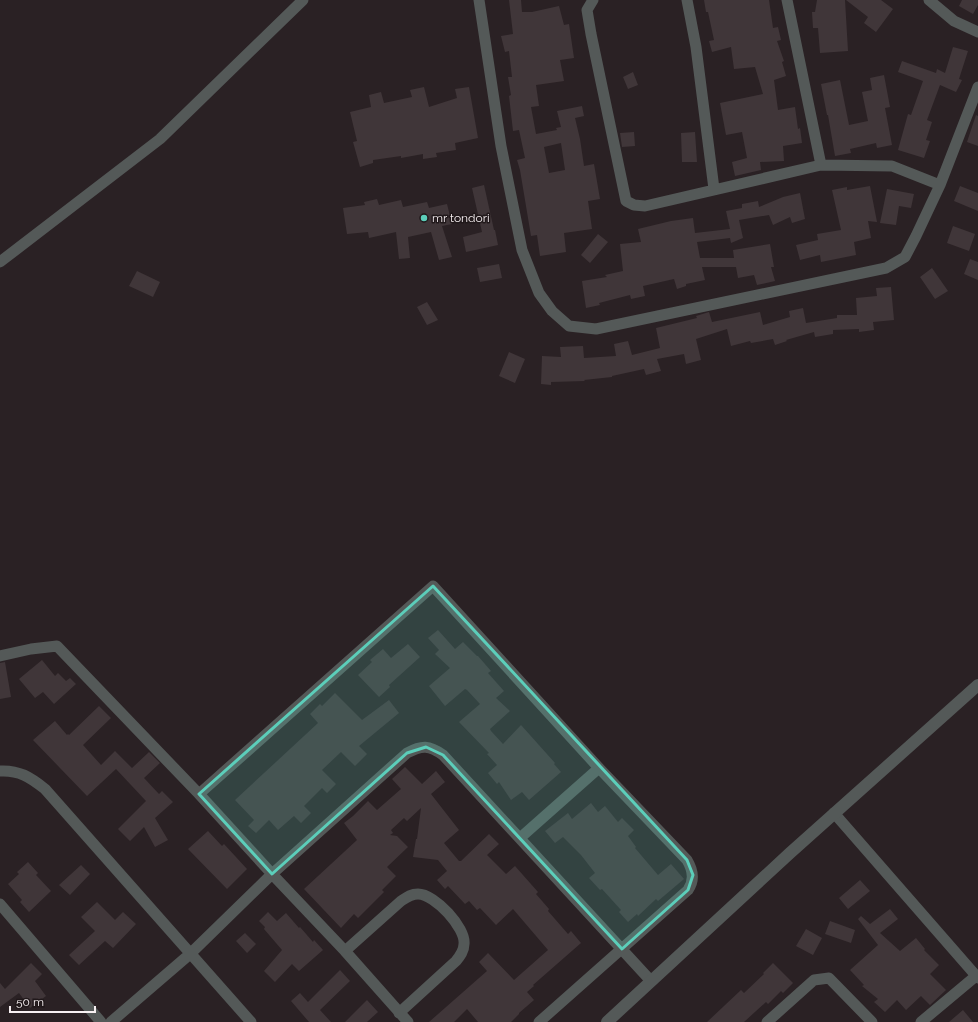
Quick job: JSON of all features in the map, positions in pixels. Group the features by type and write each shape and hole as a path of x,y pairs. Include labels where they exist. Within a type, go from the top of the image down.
{"street":[{"path":"0,262 160,139 303,0"},
{"path":"479,0 501,146 522,250 539,293 552,311 569,326 596,329 886,268 905,257 940,185 978,87"},
{"path":"594,0 587,10 626,201 634,205 645,206 821,164 892,166 940,185"},
{"path":"687,0 696,47 714,189"},
{"path":"787,0 821,164"},
{"path":"929,0 954,21 978,32"},
{"path":"200,794 432,586 691,866 693,875 692,884 688,890 539,1022"},
{"path":"0,656 31,649 57,646 200,794 272,874 345,951 408,1022"},
{"path":"607,1022 834,813 978,685"},
{"path":"111,1022 190,954 272,874 407,753 416,748 426,747 435,749 443,755 651,981"},
{"path":"520,838 599,768"},
{"path":"0,771 21,773 45,789 251,1022"},
{"path":"834,813 977,977 921,1022"},
{"path":"345,951 401,901 409,896 419,894 429,896 437,902 458,925 463,934 465,944 462,953 456,961 400,1013"},
{"path":"0,904 101,1022"},
{"path":"767,1022 814,980 829,978 872,1022"}],"highlighted area":[{"path":"433,586 687,860 693,875 688,890 622,949 443,755 426,747 407,753 272,874 199,794"}],"building":[{"path":"509,0 521,0 522,12 532,12 559,6 564,25 569,24 574,58 560,60 564,81 536,85 539,106 531,107 536,134 557,130 556,128 561,127 557,111 582,106 584,116 575,118 584,166 594,164 600,199 588,201 592,229 564,233 566,252 540,256 537,235 531,236 517,160 525,158 519,130 513,131 509,96 511,95 508,77 512,77 509,51 505,52 501,36 513,34","holes":["561,143 565,170 549,173 544,147"]},
{"path":"704,0 769,0 773,28 778,27 781,40 777,41 784,61 782,62 786,76 774,80 778,110 795,107 798,129 800,128 802,143 783,146 784,161 760,162 761,170 735,176 732,162 747,158 742,132 726,135 720,103 763,94 755,67 734,69 731,47 712,52 709,41 714,40"},
{"path":"817,0 845,0 848,51 820,53 818,28 813,28 812,12 815,12"},
{"path":"846,0 881,0 893,9 876,32 864,23 868,17"},
{"path":"962,0 978,0 978,5 973,14 959,6"},
{"path":"953,47 968,51 959,79 962,80 956,92 940,85 927,120 932,122 926,140 930,141 924,158 898,150 908,114 911,115 923,81 898,72 902,61 936,73 937,69 945,73"},
{"path":"633,72 638,85 628,89 623,77"},
{"path":"884,75 890,107 885,108 892,145 877,148 876,143 850,149 851,153 835,156 821,84 840,80 849,125 868,121 862,92 872,90 870,78"},
{"path":"424,87 429,107 457,98 455,89 469,87 478,138 455,143 456,150 436,153 437,157 423,159 423,154 401,158 401,156 373,160 373,163 360,167 353,142 357,141 350,112 371,107 369,95 381,92 384,103 412,97 410,90"},
{"path":"976,115 978,116 978,146 967,142"},
{"path":"634,132 635,146 622,147 620,133"},
{"path":"695,132 697,162 682,162 681,133"},
{"path":"484,185 498,245 466,252 463,237 482,232 472,188"},
{"path":"870,186 877,222 868,221 871,238 854,242 856,255 821,262 820,255 800,260 796,245 818,240 817,234 841,230 832,190 847,187 847,190"},
{"path":"960,186 978,193 978,211 954,201"},
{"path":"887,189 914,194 911,208 899,206 896,225 880,223"},
{"path":"800,193 805,219 792,223 790,217 773,225 769,215 739,220 743,238 731,243 730,238 697,242 700,258 734,258 733,250 770,244 774,267 771,267 775,281 757,285 754,275 738,278 736,267 702,267 705,280 686,284 686,286 677,289 674,279 643,286 645,296 631,299 630,295 586,308 582,281 607,277 605,275 623,271 620,244 641,242 638,229 671,221 693,218 695,233 730,229 726,211 742,208 742,204 758,201 759,207 783,197"},
{"path":"377,199 379,205 401,200 403,207 427,202 429,208 447,204 452,224 442,226 452,257 439,260 431,232 408,237 410,258 399,259 396,232 369,238 368,232 347,234 343,208 365,205 364,202"},
{"path":"953,226 975,234 969,251 947,243"},
{"path":"598,234 608,242 590,263 581,255"},
{"path":"970,259 978,262 978,280 964,274"},
{"path":"499,264 502,278 480,282 477,268"},
{"path":"932,268 948,291 935,299 920,277"},
{"path":"137,271 160,282 153,297 129,286"},
{"path":"891,287 894,320 873,322 874,330 859,332 859,329 833,330 833,334 815,337 814,332 786,340 787,341 775,345 773,339 751,343 750,341 731,346 727,329 696,339 701,360 686,364 684,354 657,359 661,371 646,375 644,369 612,377 584,380 585,381 551,382 551,385 541,384 542,356 561,357 560,347 583,346 584,358 616,356 614,344 628,341 632,355 660,348 656,328 697,318 696,316 709,312 712,322 760,312 763,325 790,317 789,311 803,308 806,323 837,318 837,315 857,315 856,298 877,296 876,288"},
{"path":"427,302 438,320 427,325 417,307"},
{"path":"509,352 525,359 515,383 499,376"},
{"path":"438,630 455,649 463,642 491,671 488,673 504,691 496,698 510,711 490,729 491,731 503,744 521,725 555,763 554,764 561,772 529,800 522,792 511,800 499,782 497,784 488,773 497,765 487,754 489,753 459,722 480,704 465,689 445,706 429,686 450,668 435,654 439,650 428,638"},
{"path":"408,644 420,657 389,685 390,687 379,697 358,675 372,662 370,660 383,649 391,658"},
{"path":"42,660 55,676 58,673 66,681 70,678 76,684 54,704 43,692 35,698 19,679"},
{"path":"5,662 11,697 0,699 0,663"},
{"path":"335,693 362,720 389,700 399,713 359,746 367,754 355,766 341,752 322,770 336,784 327,793 322,788 304,806 311,813 301,823 294,816 278,830 269,820 256,833 248,826 254,820 235,800 318,723 310,714 320,704 322,706"},
{"path":"99,706 111,718 83,745 101,765 115,751 132,768 149,752 160,763 144,778 159,794 162,791 173,802 155,818 168,840 155,847 144,827 130,841 118,829 146,801 116,769 87,796 33,740 55,721 67,735 69,735"},
{"path":"405,767 422,784 436,771 445,782 431,794 459,830 444,843 459,861 461,861 489,834 499,844 487,855 506,874 515,866 538,892 536,894 549,909 548,911 568,934 571,931 581,943 533,985 534,986 527,992 534,1000 511,1022 478,1022 467,1009 454,1022 429,1022 487,971 479,962 488,953 514,980 548,950 513,909 496,925 480,908 477,910 469,901 465,904 448,886 445,889 437,880 447,871 438,860 413,857 421,808 407,821 404,818 391,830 393,833 390,835 397,836 408,847 387,867 396,876 382,890 384,892 358,918 354,914 341,928 304,889 357,840 344,823 368,801 377,810 401,789 392,779"},
{"path":"591,803 598,812 605,806 618,822 622,818 634,830 628,836 636,847 635,848 658,875 671,864 684,879 658,901 656,899 638,916 637,914 628,922 619,912 621,910 602,889 600,890 589,878 595,873 581,855 563,837 555,843 545,831 568,813 572,819"},
{"path":"208,831 222,846 224,844 247,869 227,889 188,849"},
{"path":"28,862 38,873 36,875 51,891 29,912 20,902 22,900 8,884 19,874 17,872"},
{"path":"81,865 90,874 70,895 59,885"},
{"path":"860,880 870,891 848,909 839,898"},
{"path":"97,902 115,920 123,912 136,924 113,948 105,941 79,965 69,955 95,931 81,917"},
{"path":"890,909 898,919 880,933 900,951 916,938 925,949 924,950 939,965 930,974 946,990 930,1005 921,996 906,1010 897,1000 885,1012 874,1002 878,999 862,986 864,985 850,970 878,945 858,919 861,916 870,924"},
{"path":"268,912 277,921 286,913 313,942 314,940 323,950 299,971 292,964 275,982 264,971 282,950 259,921"},
{"path":"830,921 855,930 851,943 825,934"},
{"path":"806,929 822,938 813,955 796,946"},
{"path":"245,933 256,944 247,953 236,941"},
{"path":"31,963 42,974 35,981 46,996 30,1008 19,993 0,1007 0,983 5,989"},
{"path":"773,963 793,983 783,993 781,991 768,1004 766,1002 744,1022 707,1022 741,990 744,993"},
{"path":"340,970 350,981 320,1010 331,1022 309,1022 291,1001 300,993 308,1002"},
{"path":"367,1000 378,1012 367,1022 345,1022"},
{"path":"963,1010 973,1022 949,1022"}],"place":[{"name":"mr tondori","path":"424,218"}]}
